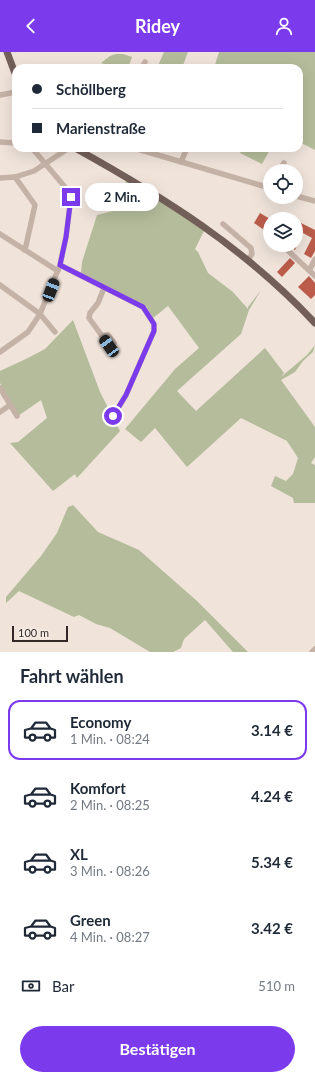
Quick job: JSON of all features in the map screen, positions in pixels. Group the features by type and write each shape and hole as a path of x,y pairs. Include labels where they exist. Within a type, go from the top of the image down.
{"main road":[{"path":"7,52 12,65"},
{"path":"82,152 128,177 187,214 248,260 293,300 315,323"}],"street":[{"path":"0,95 12,93"},
{"path":"0,142 12,143"},
{"path":"0,352 28,332 40,314 59,268 66,237 71,197 68,189 35,152"},
{"path":"57,156 60,152"},
{"path":"0,178 15,177 29,173 63,152"},
{"path":"151,152 263,186"},
{"path":"181,162 185,152"},
{"path":"15,177 35,205 25,250"},
{"path":"303,198 315,201"},
{"path":"223,224 252,248 252,254 248,260"},
{"path":"0,234 25,250 59,268 143,307 155,326 129,390 113,416"},
{"path":"290,252 310,269 315,276"},
{"path":"310,269 315,259"},
{"path":"0,285 40,314 55,332"},
{"path":"102,336 89,316 98,303 104,288"},
{"path":"0,388 17,416"},
{"path":"0,412 10,404"},
{"path":"312,652 315,649"}],"green space":[{"path":"164,52 188,52 184,64 159,64"},
{"path":"219,52 315,52 315,150 303,144 303,64 215,64"},
{"path":"123,54 132,57 129,64 101,63 110,56"},
{"path":"241,152 269,152 262,164"},
{"path":"128,177 206,227 195,249 198,252 208,273 233,292 248,309 261,290 249,310 241,334 177,391 196,411 265,348 284,373 281,377 307,355 315,345 313,352 303,361 295,372 281,380 315,427 315,457 311,463 315,465 315,503 294,503 293,498 271,486 275,476 286,481 293,474 298,458 287,441 241,418 187,467 155,428 141,442 125,429 175,369 199,348 168,306 153,318 146,306 81,273 82,262 97,215 113,211"},
{"path":"73,320 100,392 120,431 77,478 75,474 53,491 10,443 18,442 47,418 41,400 18,416 0,383 0,371 45,349"},
{"path":"73,505 98,532 139,550 197,601 248,652 233,652 205,620 184,639 181,648 173,652 150,652 110,628 96,624 79,615 74,617 19,591 6,603 6,597 41,556 57,533 68,507"}],"building":[{"path":"260,213 263,215 263,229 254,223"},
{"path":"303,224 315,230 315,251 311,258 304,254 312,238 303,233"},
{"path":"290,258 295,263 282,277 277,272"},
{"path":"309,276 315,283 315,295 311,299 298,287"}],"route":[{"path":"71,197 66,237 60,265 143,307 155,326 139,368 124,401 113,416"}]}
